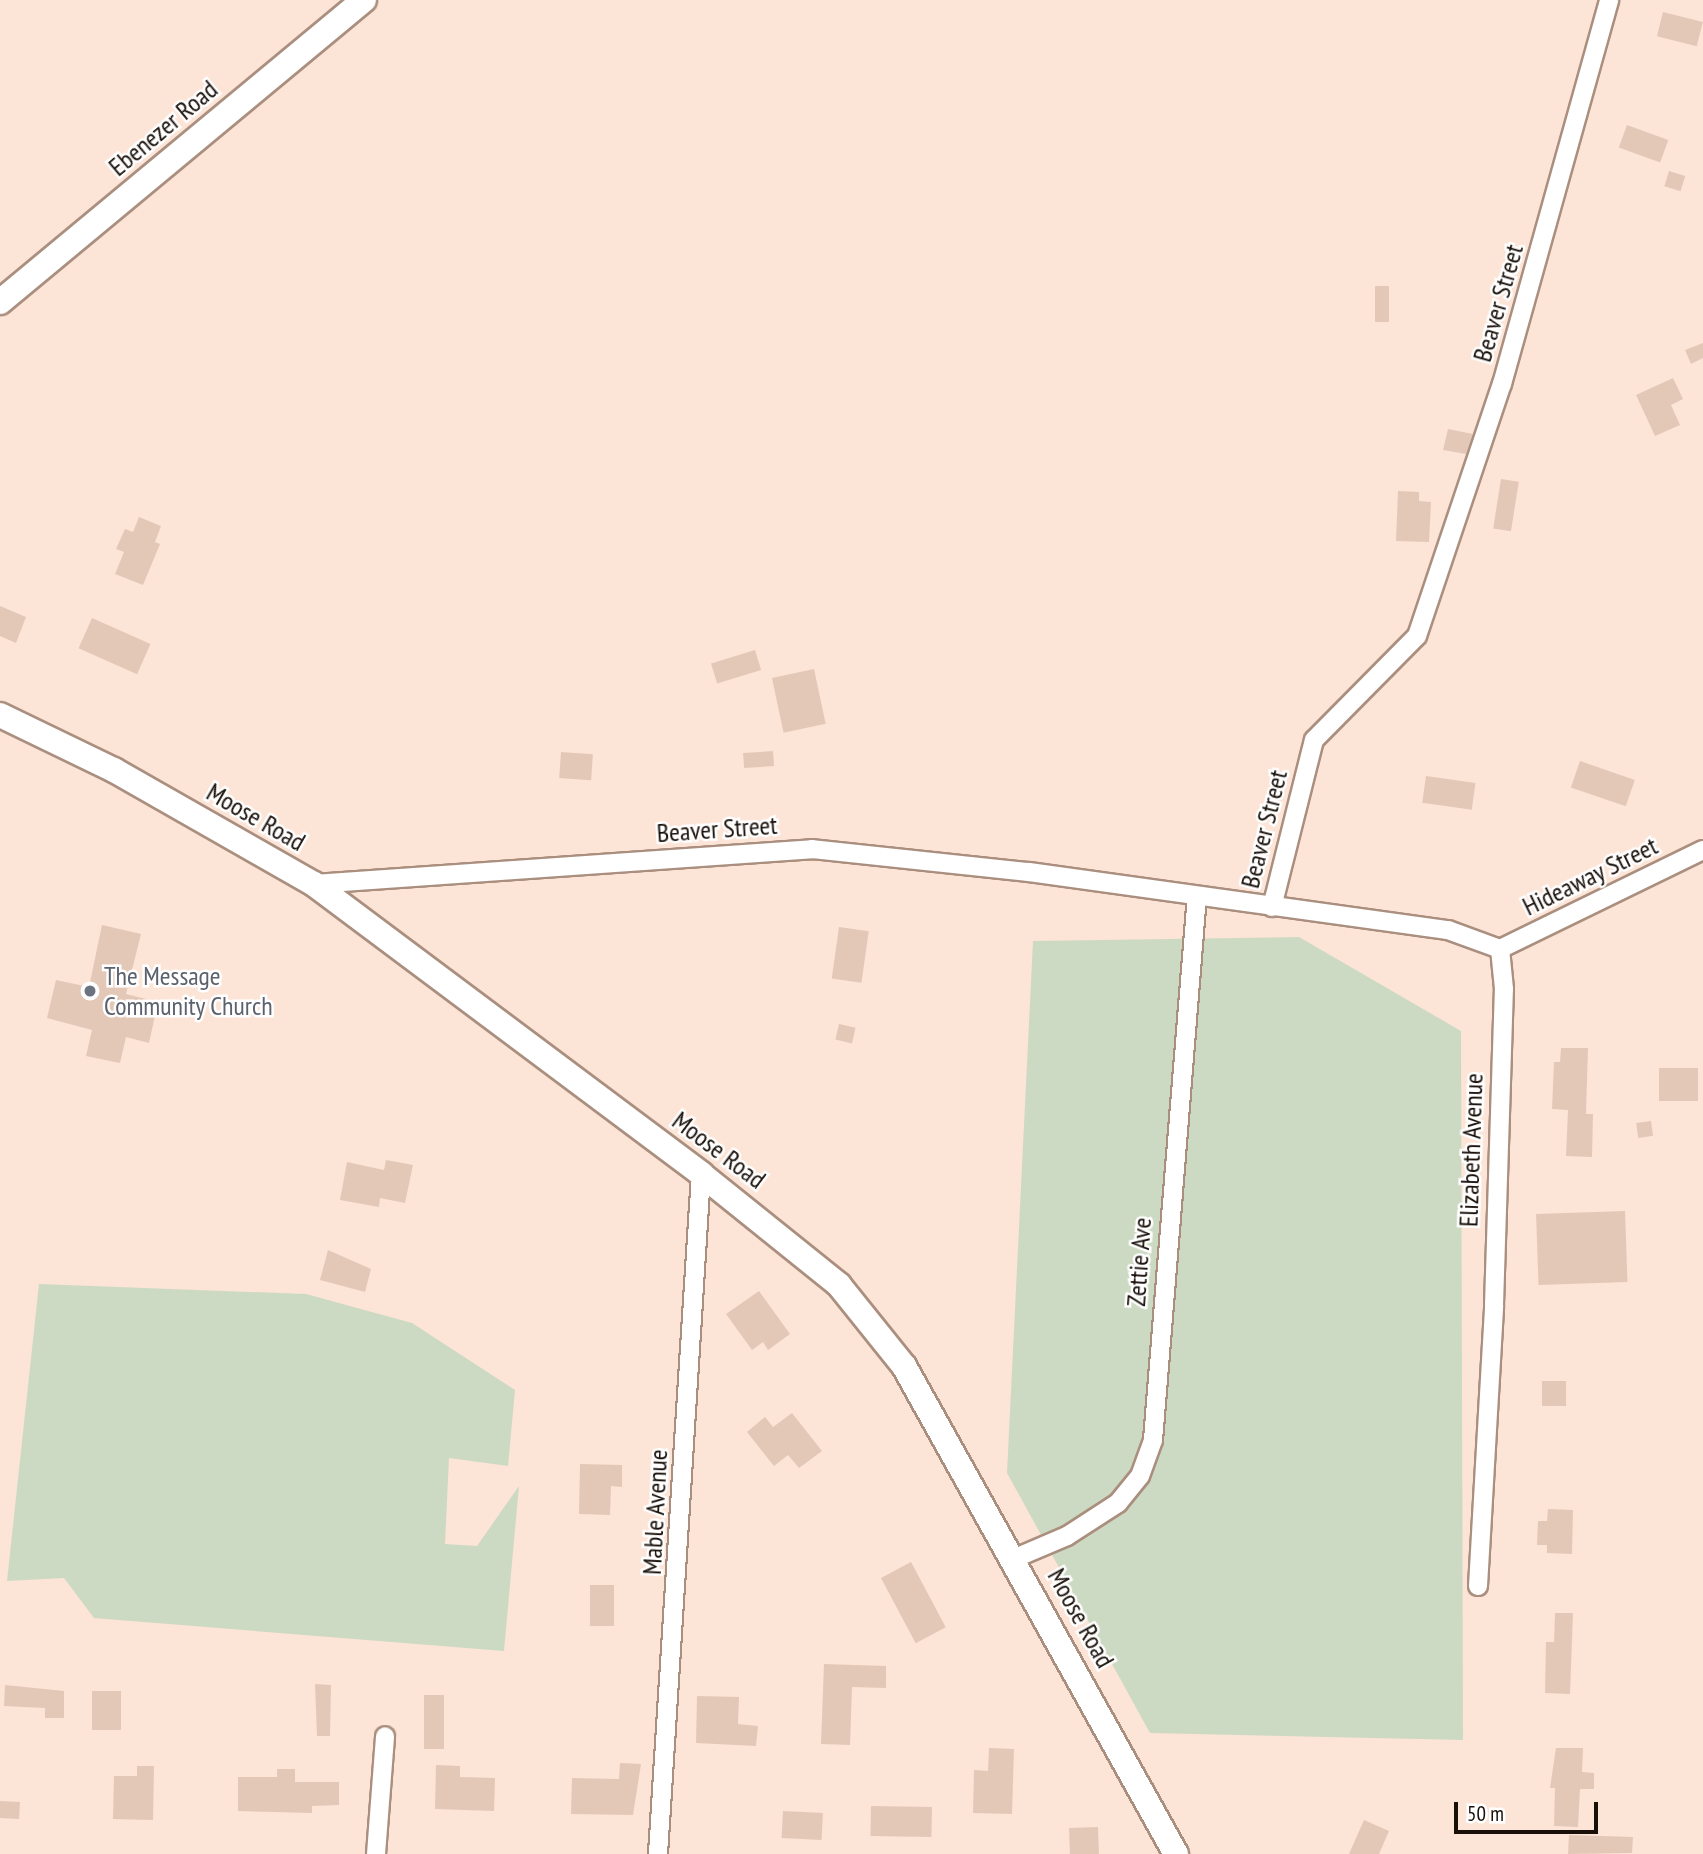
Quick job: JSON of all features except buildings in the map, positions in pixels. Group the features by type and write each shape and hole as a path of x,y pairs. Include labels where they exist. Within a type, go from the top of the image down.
{"street":[{"name":"Ebenezer Road","path":"0,302 363,0"},
{"name":"Beaver Street","path":"314,884 812,849 1272,907 1314,740 1417,636 1502,384 1609,0"},
{"name":"Moose Road","path":"0,715 114,770 314,884 800,1249 874,1323 1013,1559 1176,1854"},
{"name":"Hideaway Street","path":"1500,949 1703,849"},
{"name":"Zettie Ave","path":"1013,1559 1067,1536 1118,1503 1140,1476 1153,1440 1197,896"},
{"path":"1272,907 1448,930 1500,949"},
{"name":"Elizabeth Avenue","path":"1478,1586 1494,1305 1504,989 1500,949"},
{"name":"Mable Avenue","path":"658,1854 701,1174"},
{"path":"376,1854 385,1737"}],"green space":[{"path":"1299,937 1461,1031 1463,1740 1150,1733 1007,1473 1033,941"},
{"path":"39,1284 306,1294 412,1323 515,1390 508,1466 449,1458 445,1544 477,1546 519,1486 504,1651 94,1618 64,1578 7,1581"}],"place":[{"name":"The Message Community Church","path":"90,991"}]}
